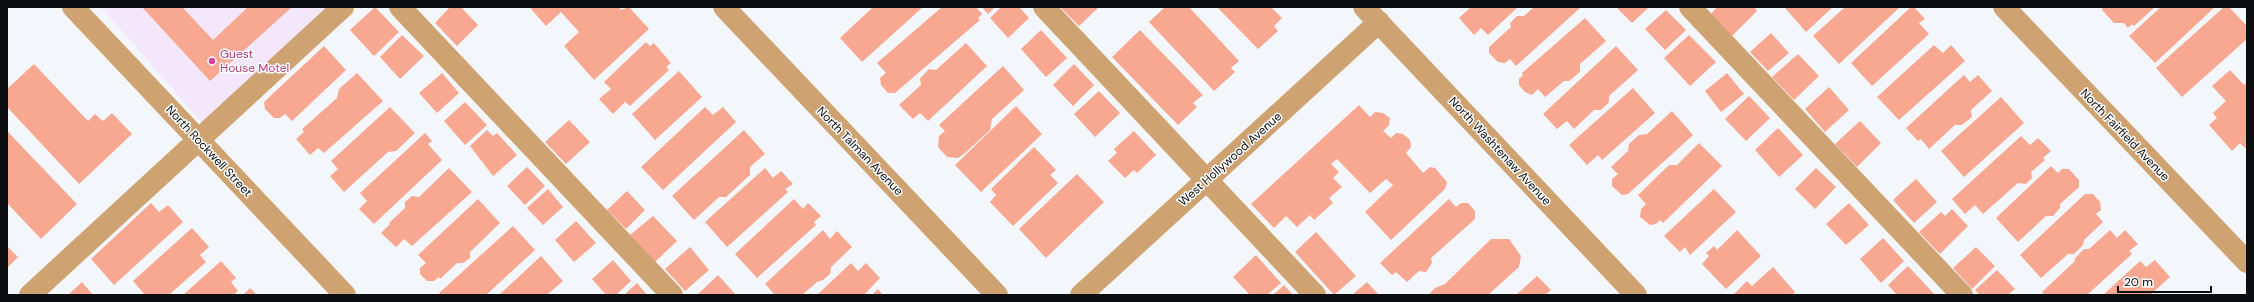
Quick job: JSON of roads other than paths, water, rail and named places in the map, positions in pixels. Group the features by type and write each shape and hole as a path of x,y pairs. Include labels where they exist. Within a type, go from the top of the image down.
{"street":[{"name":"North Rockwell Street","path":"73,7 345,295"},
{"path":"30,295 343,7"},
{"path":"400,7 672,295"},
{"name":"North Talman Avenue","path":"724,7 997,295"},
{"path":"1044,7 1316,295"},
{"path":"1690,7 1962,295"},
{"name":"North Fairfield Avenue","path":"2004,7 2247,262"},
{"name":"West Hollywood Avenue","path":"1081,295 1207,180 1371,15"},
{"name":"North Washtenaw Avenue","path":"1371,15 1636,295"}],"place":[{"name":"Guest House Motel","path":"212,61"}]}
